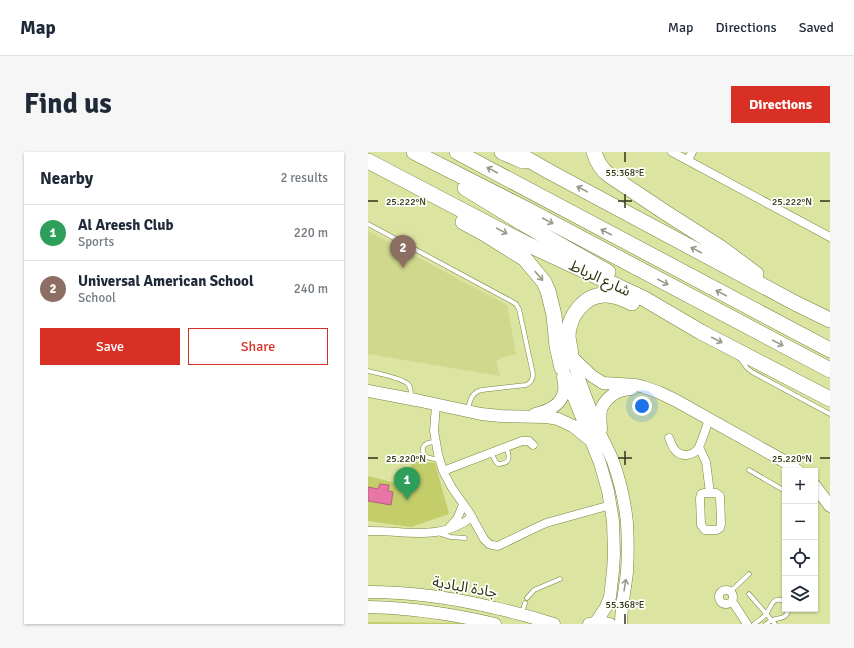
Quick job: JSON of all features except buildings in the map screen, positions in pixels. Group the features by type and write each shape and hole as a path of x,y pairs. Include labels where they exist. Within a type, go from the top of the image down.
{"highway":[{"path":"406,152 522,223 608,272 643,298"},
{"name":"شارع الرباط","path":"414,152 528,210 830,370"},
{"path":"457,152 830,350"},
{"path":"502,152 550,172"},
{"path":"515,152 795,303 830,320"},
{"path":"594,152 599,166 609,176 729,253 795,303"},
{"path":"368,161 432,205 486,234 525,259 544,282 548,291 554,315 557,346 562,368"},
{"name":"شارع الرباط","path":"368,161 525,243 643,298 701,332 830,399"},
{"path":"571,355 568,337 574,314 580,306 590,298 604,295 620,297 673,326 701,332"}],"street":[{"path":"672,152 830,238"},
{"path":"688,160 692,152"},
{"path":"571,355 592,376 603,382 636,385 658,392 782,460 794,468"},
{"path":"571,355 596,439 600,463 611,505 613,521 614,549 611,591 606,607 592,623"},
{"path":"525,416 548,410 561,399 564,389 562,368"},
{"path":"562,368 596,439 612,459 624,501 627,523 628,556 621,624"},
{"path":"596,439 602,408 609,398 616,392 644,387"},
{"path":"368,391 468,412 495,416 553,418 563,421 596,439"},
{"path":"439,406 434,429 443,471 486,542 495,546 502,544 546,523 611,505"},
{"path":"669,438 675,450 682,454 694,453 699,447 708,419"},
{"path":"443,471 524,440 529,441 533,445"},
{"path":"699,447 706,462 710,493"},
{"path":"818,491 830,506"},
{"path":"704,493 710,493 718,493 720,498 721,524 720,528 717,530 705,530 701,525 701,496 704,493"},
{"path":"448,529 457,519 464,505"},
{"path":"368,531 436,532 461,525 472,517"},
{"path":"732,601 725,604 720,601 719,596 721,592 726,589 731,591 733,596 732,601 747,624"},
{"name":"جادة البادية","path":"368,592 436,597 495,608 524,605 554,624"},
{"name":"جادة البادية","path":"368,607 397,608 432,612 495,624"},
{"path":"592,623 601,622 610,624"}],"lane":[{"path":"368,224 511,301 516,304 519,309 533,374 532,380 526,385 476,392 472,396 468,412"},
{"path":"736,350 744,365 750,370 830,414"},
{"path":"368,371 398,379 408,384 410,387 411,399"},
{"path":"436,438 423,447 423,452 427,457 440,460"},
{"path":"491,452 496,462 498,464 502,464 508,460 509,456 506,447"},
{"path":"749,470 782,489"},
{"path":"436,532 446,536 465,538"},
{"path":"731,591 749,574"},
{"path":"524,605 534,590 560,579"},
{"path":"750,594 774,622"},
{"path":"754,624 763,618 774,601 779,599 782,600"},
{"path":"766,624 784,618 788,612"}],"shaded area":[{"path":"368,231 507,305 516,354 503,357 496,361 500,376 368,354"},
{"path":"412,461 435,463 449,514 411,527 368,521 368,476 408,486"},
{"path":"380,484 389,485 388,491 393,492 391,505 368,501 368,487 378,489"},
{"path":"368,622 464,623 467,624 368,624"}],"place":[{"name":"Universal American School","path":"403,268"},
{"name":"Al Areesh Club","path":"407,500"}]}
